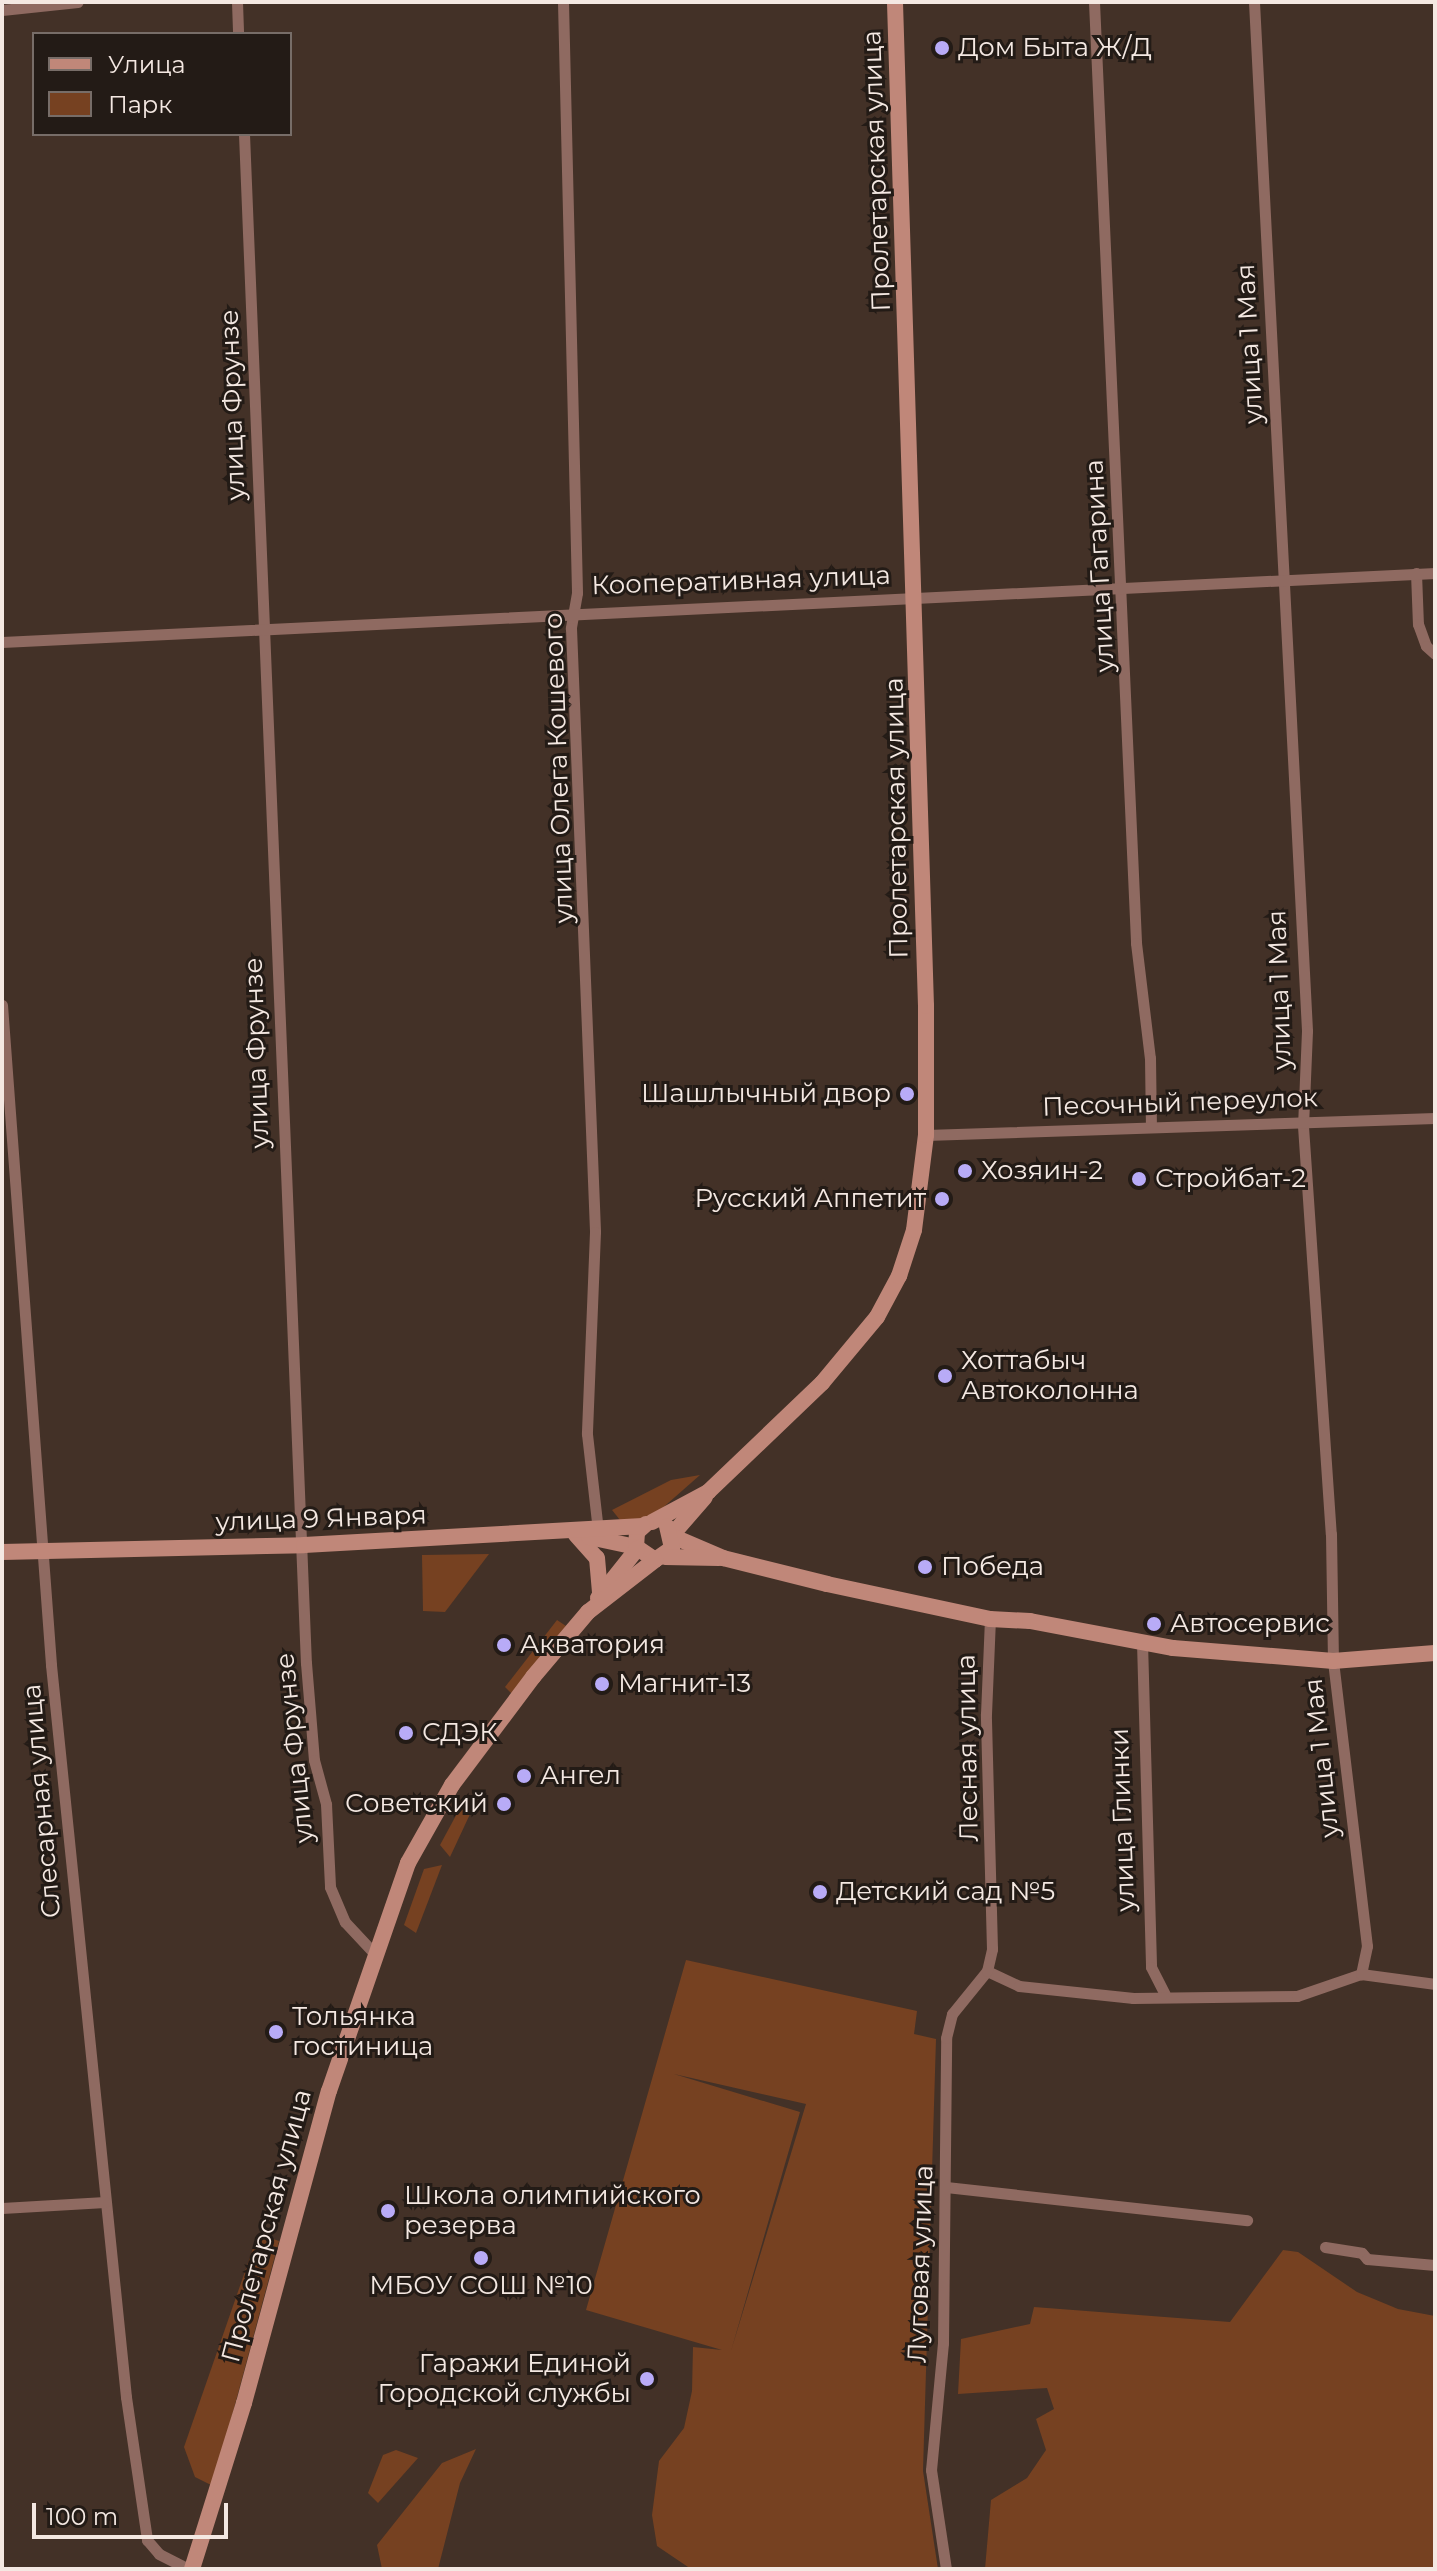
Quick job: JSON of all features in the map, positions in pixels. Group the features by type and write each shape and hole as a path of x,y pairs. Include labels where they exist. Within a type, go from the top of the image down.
{"main road":[{"name":"Пролетарская улица","path":"647,1524 708,1492 822,1383 877,1317 899,1276 914,1230 926,1135 916,596 895,2"},
{"path":"660,1558 672,1536 708,1492"},
{"name":"улица 9 Января","path":"2,1552 304,1545 568,1534 647,1524"},
{"path":"588,1612 636,1548 647,1524 723,1558 990,1619 1030,1621 1237,1656 1333,1661 1435,1653"},
{"path":"568,1534 636,1548 660,1558 723,1558"},
{"path":"568,1534 597,1558 600,1594"},
{"name":"Пролетарская улица","path":"190,2569 244,2403 329,2091 374,1953 408,1863 452,1785 506,1710 588,1612 660,1558"}],"street":[{"path":"2,10 78,2"},
{"path":"237,2 238,32"},
{"name":"улица Олега Кошевого","path":"563,2 577,593 572,611 595,1232 587,1434 598,1531"},
{"name":"улица Гагарина","path":"1094,2 1124,586 1136,943 1150,1058 1151,1127"},
{"name":"улица 1 Мая","path":"1254,2 1285,577 1290,778 1307,1031 1303,1126 1331,1534 1333,1661 1367,1946 1361,1974"},
{"name":"улица Фрунзе","path":"244,136 261,627 304,1545 306,1663 314,1760 326,1804 330,1887 345,1922 374,1953"},
{"path":"1416,573 1418,624 1426,646 1435,654"},
{"name":"Кооперативная улица","path":"2,642 572,611 1285,577 1435,573"},
{"name":"Слесарная улица","path":"2,1005 44,1552 105,2202 147,2540 159,2554 190,2569"},
{"name":"Песочный переулок","path":"926,1135 1151,1127 1303,1126 1331,1120 1435,1118"},
{"name":"Лесная улица","path":"987,1971 994,1911 986,1714 990,1619"},
{"name":"улица Глинки","path":"1142,1642 1151,1967 1165,1994"},
{"path":"987,1971 1019,1986 1133,1998 1165,1994 1297,1996 1361,1974 1435,1984"},
{"name":"Луговая улица","path":"946,2569 931,2470 943,2343 946,2038 962,1998 987,1971"},
{"path":"946,2187 1247,2220"},
{"path":"2,2208 105,2202"},
{"path":"1325,2247 1362,2253 1367,2259 1435,2265"}],"green space":[{"path":"700,1475 658,1512 635,1522 620,1520 612,1510 671,1480"},
{"path":"489,1554 445,1612 423,1611 422,1555"},
{"path":"557,1620 566,1626 513,1695 505,1687"},
{"path":"460,1808 471,1812 450,1857 440,1845"},
{"path":"442,1865 416,1933 404,1925 424,1869"},
{"path":"686,1960 917,2011 914,2034 936,2039 923,2471 938,2569 691,2569 657,2546 652,2515 659,2461 684,2428 692,2391 693,2347 722,2350 586,2310","holes":["674,2074 806,2104 731,2351 800,2112"]},
{"path":"258,2234 279,2241 213,2486 195,2477 184,2447"},
{"path":"1283,2250 1298,2252 1357,2292 1398,2309 1435,2316 1435,2569 985,2569 991,2500 1027,2478 1046,2450 1036,2419 1054,2409 1047,2388 958,2394 961,2339 1030,2324 1034,2307 1230,2322"},
{"path":"476,2449 460,2483 438,2569 382,2569 377,2545 442,2463"},
{"path":"396,2450 418,2458 378,2503 368,2493 383,2455"}],"place":[{"name":"Дом Быта Ж/Д","path":"942,48"},
{"name":"Шашлычный двор","path":"907,1094"},
{"name":"Хозяин-2","path":"965,1171"},
{"name":"Стройбат-2","path":"1139,1179"},
{"name":"Русский Аппетит","path":"942,1199"},
{"name":"Хоттабыч Автоколонна","path":"945,1376"},
{"name":"Победа","path":"925,1567"},
{"name":"Автосервис","path":"1154,1624"},
{"name":"Акватория","path":"504,1645"},
{"name":"Магнит-13","path":"602,1684"},
{"name":"СДЭК","path":"406,1733"},
{"name":"Ангел","path":"524,1776"},
{"name":"Советский","path":"504,1804"},
{"name":"Детский сад №5","path":"820,1892"},
{"name":"Тольянка гостиница","path":"276,2032"},
{"name":"Школа олимпийского резерва","path":"388,2211"},
{"name":"МБОУ СОШ №10","path":"481,2258"},
{"name":"Гаражи Единой Городской службы","path":"647,2379"}]}
